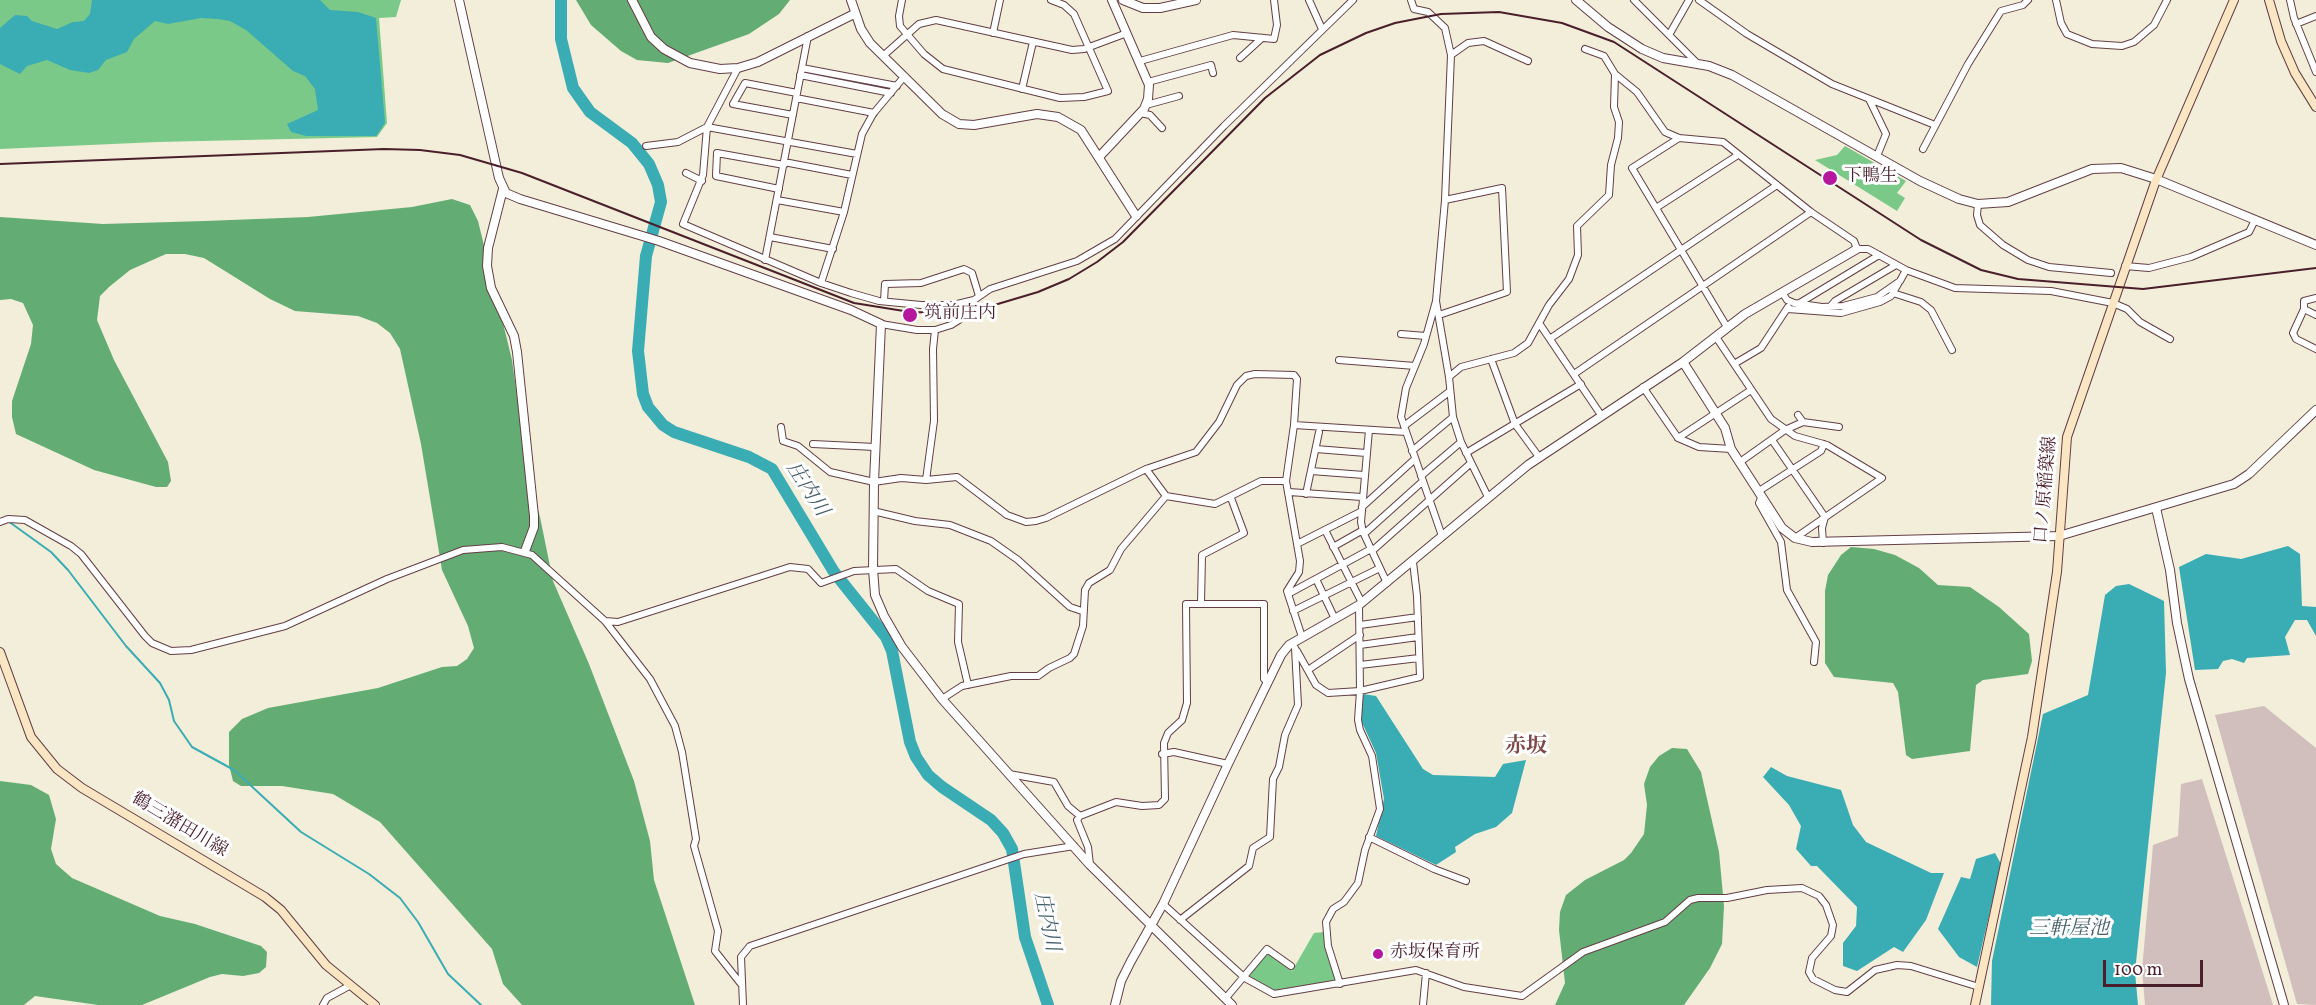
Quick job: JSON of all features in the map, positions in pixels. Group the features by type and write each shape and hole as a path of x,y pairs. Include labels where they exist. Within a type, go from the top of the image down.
{"main road":[{"name":"口ノ原稲築線","path":"1974,1005 2032,737 2057,572 2067,436 2156,179 2234,0"},
{"path":"2269,0 2290,62 2316,107"},
{"name":"鶴三潴田川線","path":"0,652 32,737 57,769 82,788 265,897 281,910 326,965 375,1005"}],"street":[{"path":"459,0 503,189 488,248 488,277 514,336 517,352 534,516 534,527 525,551"},
{"path":"632,0 651,37 676,57 703,67 738,68 758,62 854,14"},
{"path":"851,0 861,29 903,78 942,114 959,124 974,126 1037,114 1058,117 1081,130 1100,156 1136,216"},
{"path":"902,0 899,21 906,34 943,69 1022,89 1071,98 1108,91 1074,14 1064,5 1051,0"},
{"path":"993,33 1000,0"},
{"path":"1100,156 1146,105 1148,82 1112,0"},
{"path":"1124,0 1160,8 1196,0"},
{"path":"1140,61 1233,35 1274,39 1276,33 1274,0"},
{"path":"1309,0 1322,28"},
{"path":"738,68 707,127 702,181 683,224 821,284 884,301 942,305 977,298 1002,284 1077,261 1114,239 1322,28 1353,0"},
{"path":"1411,0 1414,9 1428,12 1445,28 1451,55 1445,200 1436,301 1402,403 1405,429 1442,536"},
{"path":"1576,0 1608,27 1642,49 1663,58 1699,65 1732,75 1948,196 1978,204 2016,200 2080,173 2103,167 2121,168 2156,179 2316,245"},
{"path":"1634,0 1699,65"},
{"path":"1669,35 1689,0"},
{"path":"1699,0 1747,34 1832,84 1880,101 1935,125"},
{"path":"1923,150 1968,64 2001,11 2023,5 2028,0"},
{"path":"2056,0 2061,23 2067,34 2092,44 2122,46 2134,42 2154,25 2168,0"},
{"path":"2290,0 2296,24 2315,67"},
{"path":"2296,24 2316,16"},
{"path":"883,56 919,24 936,20 1072,50 1090,47 1127,33"},
{"path":"765,260 808,35"},
{"path":"1240,58 1262,38"},
{"path":"1451,55 1468,43 1484,41 1528,62"},
{"path":"1022,89 1033,42"},
{"path":"1585,49 1604,56 1615,74 1638,92 1665,132 1678,138 1723,142 1811,212 1854,241 1857,249"},
{"path":"1148,82 1211,65 1213,73"},
{"path":"801,71 897,86"},
{"path":"801,71 891,93"},
{"path":"1449,377 1461,368 1514,353 1528,343 1569,279 1578,255 1577,226 1609,195 1611,188 1611,165 1618,138 1618,122 1614,107 1615,74"},
{"path":"821,284 844,212 862,134 874,113 903,78"},
{"path":"793,116 733,104 745,83 874,113"},
{"path":"1146,105 1179,96"},
{"path":"1869,99 1886,134 1877,156"},
{"path":"1140,113 1150,115 1162,128"},
{"path":"646,146 678,142 707,127 857,154"},
{"path":"1678,138 1632,168 1727,327"},
{"path":"779,189 716,176 717,153 852,175"},
{"path":"1656,208 1738,155"},
{"path":"686,173 702,181"},
{"path":"1551,338 1679,249 1777,185"},
{"path":"1439,315 1507,292 1502,188 1445,200"},
{"path":"503,189 520,199 659,241 851,310 881,324 935,330 959,320 977,298"},
{"path":"777,200 844,212"},
{"path":"1978,204 1977,215 1980,225 2003,244 2028,260 2049,267 2111,273"},
{"path":"1575,374 1704,288 1811,212"},
{"path":"2125,266 2149,268 2191,257 2248,232 2254,220"},
{"path":"770,237 832,249"},
{"path":"1115,1005 1121,981 1163,904 1281,655 1302,637 1360,604 1388,583 1488,497 1539,457 1683,362 1727,327 1782,292 1857,249 1868,249 1906,270 1955,288 2051,291 2113,303 2127,309 2140,322 2170,339"},
{"path":"1797,304 1879,255"},
{"path":"1830,307 1835,301 1896,265"},
{"path":"884,301 885,284 921,283 964,269 972,273 977,298"},
{"path":"1788,309 1841,313 1880,302 1893,293 1906,270"},
{"path":"1787,300 1797,304 1830,307 1870,299 1900,281"},
{"path":"1734,364 1761,348 1788,309 1787,300 1782,292"},
{"path":"1893,293 1921,302 1931,310 1952,350"},
{"path":"2316,298 2304,301 2304,309 2293,333 2296,339 2316,349"},
{"path":"1436,301 1449,377 1453,417 1461,442 1488,497"},
{"path":"2304,309 2316,315"},
{"path":"1539,323 1601,415"},
{"path":"881,324 875,447 873,569 875,595 884,616 902,647 942,699 1008,774 1090,865 1232,1005"},
{"path":"926,480 934,421 935,330"},
{"path":"1401,334 1426,336"},
{"path":"1716,337 1771,419 1796,436 1824,444 1882,478 1795,538"},
{"path":"1491,359 1515,424 1539,457"},
{"path":"1338,360 1415,366"},
{"path":"1683,362 1725,428 1731,449 1782,528 1805,542 2059,536 2234,484 2249,474 2316,410"},
{"path":"781,427 783,441 798,446 824,469 874,482 901,478 926,480 957,477 1006,516 1026,522 1046,518 1146,469 1196,452 1219,422 1237,385 1246,376 1255,374 1294,375 1297,379 1294,425 1286,481 1299,543 1299,572 1287,591 1302,637"},
{"path":"1466,453 1581,384"},
{"path":"1643,387 1678,438 1699,447 1731,449"},
{"path":"1678,438 1751,390"},
{"path":"1294,425 1369,430 1405,429 1449,393"},
{"path":"1798,415 1803,422"},
{"path":"1412,451 1453,417"},
{"path":"1740,462 1785,430 1803,422 1839,427"},
{"path":"1369,430 1362,497 1363,532 1388,583"},
{"path":"1306,494 1319,432"},
{"path":"1772,440 1825,517"},
{"path":"1333,547 1363,532 1461,442"},
{"path":"813,444 875,447"},
{"path":"1814,662 1816,642 1787,590 1781,542 1759,503 1760,493 1821,451 1824,444"},
{"path":"1316,448 1366,453"},
{"path":"1299,543 1362,509 1415,459"},
{"path":"1288,594 1372,550 1471,463"},
{"path":"1146,469 1166,496 1215,504 1261,482 1286,481"},
{"path":"1311,471 1364,475"},
{"path":"1288,492 1362,497"},
{"path":"942,699 968,685 1011,676 1038,676 1070,658 1074,654 1083,626 1082,610 1085,590 1089,583 1110,570 1121,549 1166,496"},
{"path":"1201,604 1202,555 1244,533 1231,498"},
{"path":"2156,508 2170,570 2177,623 2189,679 2284,1005"},
{"path":"873,511 915,521 950,525 991,541 1018,560 1070,607 1082,610"},
{"path":"1823,543 1822,528 1825,517"},
{"path":"0,522 8,519 26,520 71,546 81,554 152,643 171,651 191,650 285,626 387,579 463,550 502,547 525,551 605,621 650,679 675,726 682,753 696,839 694,846 718,931 715,951 741,984"},
{"path":"1325,530 1360,604 1360,730 1372,756 1380,795 1380,809 1369,837 1358,882 1344,902 1332,909 1326,922 1328,946 1340,984"},
{"path":"1294,645 1316,685 1328,693 1360,691 1420,677 1413,562"},
{"path":"605,621 618,622 790,567 808,569 821,583 854,571 896,569 928,591 959,604 958,642 968,685"},
{"path":"1293,611 1380,568"},
{"path":"1316,579 1335,619"},
{"path":"1090,865 1088,847 1077,820 1080,816 1116,802 1142,806 1162,803 1165,800 1162,753 1168,733 1182,720 1187,703 1186,604 1264,604 1264,677 1268,683"},
{"path":"1360,625 1418,617"},
{"path":"1308,670 1360,635"},
{"path":"1360,645 1418,637"},
{"path":"1180,920 1249,866 1253,848 1270,837 1273,779 1279,766 1285,735 1298,705 1294,645"},
{"path":"1360,665 1419,658"},
{"path":"1162,753 1174,752 1228,764"},
{"path":"1008,774 1054,782 1068,806 1080,816"},
{"path":"1369,837 1434,869 1466,881"},
{"path":"743,1005 741,957 750,946 1023,854 1074,846"},
{"path":"1163,904 1245,978 1274,994 1416,970 1464,987 1522,996 1583,952 1612,939 1665,922 1690,900 1802,888 1819,896 1826,905 1833,925 1832,936 1812,958 1809,972 1813,978 1835,990 1847,992 1875,970 1897,965 1911,966 1979,987"},
{"path":"1225,999 1245,978 1267,949 1291,966"},
{"path":"1423,1005 1426,973"},
{"path":"323,1005 327,998 349,986"}],"shaded area":[{"path":"2264,706 2316,748 2316,1005 2297,1004 2215,715"},
{"path":"2202,779 2273,1005 2145,1005 2142,970 2153,845 2178,836 2181,784"}],"green space":[{"path":"0,0 401,0 396,17 379,18 387,123 377,137 157,142 0,149"},
{"path":"576,0 790,0 779,14 749,34 668,63 637,60 621,51 591,25"},
{"path":"1845,146 1906,181 1897,193 1905,198 1897,211 1815,160 1837,155"},
{"path":"452,199 470,205 478,221 512,360 528,474 540,517 553,581 589,664 634,781 650,841 654,880 695,1005 522,1005 503,984 492,949 380,822 333,794 282,786 241,786 233,781 229,765 229,732 242,719 268,708 378,688 442,667 457,666 467,659 474,648 468,626 442,570 421,444 400,349 390,333 377,323 358,316 295,311 270,299 204,258 185,254 166,254 130,270 109,287 100,296 97,320 114,360 168,462 171,481 167,487 156,487 94,470 16,434 12,417 12,401 31,344 33,325 23,303 11,299 0,300 0,217 103,224 308,217 412,207"},
{"path":"1851,547 1874,549 1895,555 1919,568 1938,585 1970,587 1999,607 2029,634 2032,661 2028,674 1983,680 1976,685 1970,751 1912,759 1906,755 1898,692 1893,683 1834,677 1825,663 1825,591 1828,575 1841,555"},
{"path":"1672,748 1687,749 1701,772 1719,852 1724,906 1722,944 1710,968 1684,1005 1555,1005 1565,983 1559,930 1560,912 1566,895 1585,880 1624,860 1631,853 1644,834 1647,805 1644,784 1650,767 1659,756"},
{"path":"0,781 31,785 49,795 56,819 51,849 56,864 72,878 160,916 195,924 261,946 267,952 266,967 259,973 243,976 222,974 210,977 142,1005 98,1005 35,996 24,1005 0,1005"},
{"path":"1324,932 1336,981 1279,991 1267,990 1248,976 1267,952 1292,971 1314,933"}],"water":[{"path":"92,0 320,0 330,10 358,12 376,18 385,123 376,136 306,136 291,132 287,124 318,110 315,89 305,76 293,71 246,30 230,21 218,19 201,18 168,24 155,21 134,39 127,52 106,60 98,70 89,73 70,70 47,60 27,66 20,74 0,64 0,28 15,15 27,16 32,21 57,29 73,22 84,21 90,14"},
{"path":"2288,546 2300,554 2302,606 2316,607 2316,636 2307,620 2295,620 2285,637 2290,655 2247,658 2244,663 2232,659 2223,661 2218,669 2195,670 2179,567 2206,554 2241,559"},
{"name":"三軒屋池","path":"2129,584 2164,601 2166,673 2135,972 2138,1005 1991,1005 1992,961 2043,714 2088,695 2105,595 2116,586"},
{"path":"1363,694 1376,696 1423,769 1433,775 1495,777 1503,764 1526,760 1512,813 1496,827 1475,834 1455,847 1456,852 1436,865 1376,836 1384,799 1376,753 1360,718"},
{"path":"1771,767 1787,776 1841,790 1853,825 1866,842 1931,873 1944,873 1926,920 1903,952 1894,947 1857,971 1843,966 1843,943 1856,926 1857,907 1817,866 1811,866 1796,849 1801,826 1789,805 1763,777"},
{"path":"1995,853 2001,864 1977,967 1959,957 1938,929 1961,877 1970,879 1976,859"}],"waterway":[{"name":"庄内川","path":"561,0 561,39 573,88 590,112 632,143 649,164 658,185 661,202 646,256 638,351 643,394 648,407 663,425 674,432 749,457 772,469 834,572 886,637 892,651 910,742 916,757 928,775 942,787 991,820 1003,833 1012,849 1025,937 1048,1005"},
{"path":"8,521 51,552 68,570 126,646 160,683 169,700 174,721 192,747 234,770 301,832 369,874 400,898 418,922 448,974 481,1005"}],"railway":[{"path":"0,164 384,149 420,150 460,155 522,173 854,303 910,312 951,313 981,309 1038,292 1069,279 1097,262 1123,242 1265,98 1320,55 1366,33 1395,23 1441,14 1499,12 1562,23 1614,42 1921,240 1981,270 2018,279 2143,289 2316,268"}],"place":[{"name":"下鴨生","path":"1830,178"},
{"name":"筑前庄内","path":"910,315"},
{"name":"赤坂保育所","path":"1378,954"}],"district":[{"name":"赤坂","path":"1526,748"}]}
